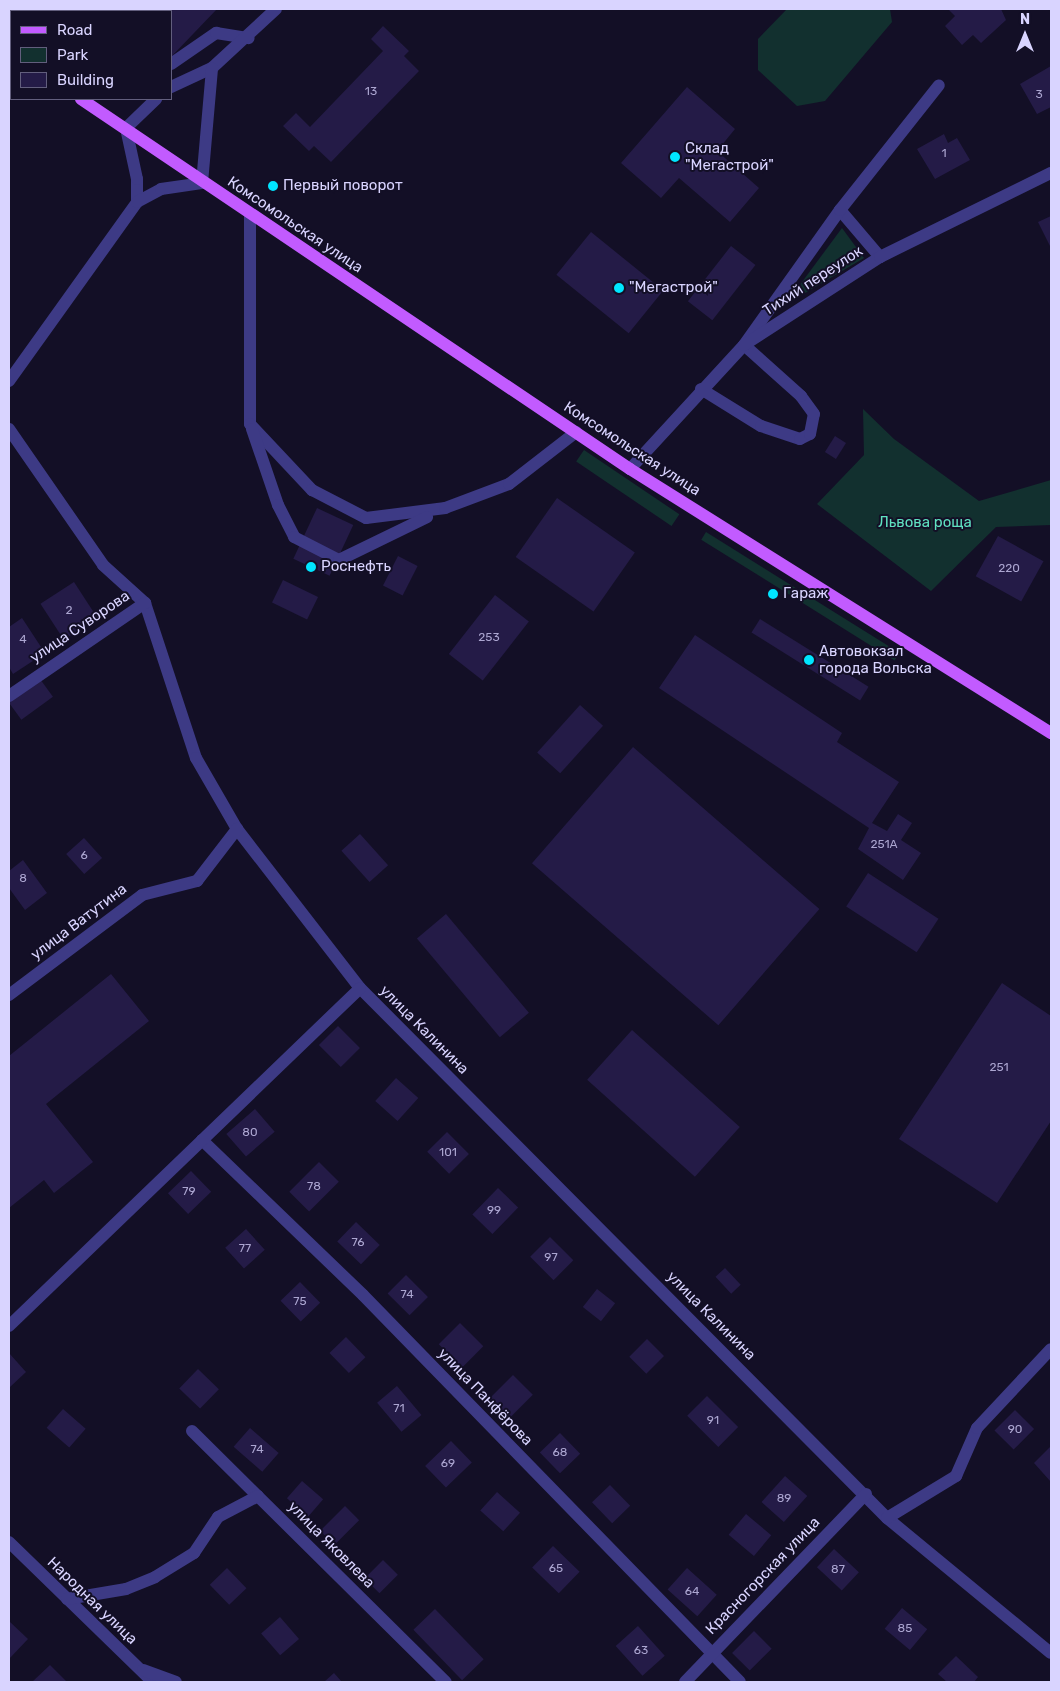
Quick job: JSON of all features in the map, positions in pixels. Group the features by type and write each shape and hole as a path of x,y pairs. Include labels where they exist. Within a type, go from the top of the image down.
{"main road":[{"name":"Комсомольская улица","path":"83,100 126,128 202,183 630,469 1051,733"}],"street":[{"path":"172,87 212,68 248,38 276,9"},
{"path":"172,63 216,33 248,38"},
{"path":"9,382 137,202 161,189 202,183 212,68"},
{"path":"701,389 761,426 800,439 810,434 814,414 801,396 744,344 840,210 939,85"},
{"path":"137,202 137,179 126,128 155,100"},
{"name":"Тихий переулок","path":"630,469 744,344 880,257 1051,173"},
{"path":"840,210 880,257"},
{"path":"250,215 250,424 278,505 294,537 339,560 445,508 509,484 576,432"},
{"path":"250,424 312,490 366,518 445,508"},
{"path":"9,429 103,565 145,603"},
{"name":"улица Суворова","path":"9,696 145,603"},
{"name":"улица Калинина","path":"145,603 196,758 237,829 360,988 866,1494 887,1518 1051,1653"},
{"name":"улица Ватутина","path":"9,994 142,895 197,882 237,829"},
{"path":"9,1326 360,988"},
{"name":"улица Панфёрова","path":"202,1140 363,1295 740,1682"},
{"path":"887,1518 956,1476 977,1428 1051,1349"},
{"name":"улица Яковлева","path":"192,1431 446,1682"},
{"name":"Красногорская улица","path":"685,1682 711,1652 866,1494"},
{"path":"67,1599 126,1589 155,1577 194,1553 218,1517 258,1496"},
{"name":"Народная улица","path":"9,1542 153,1682"},
{"path":"138,1668 176,1682"}],"green space":[{"path":"787,9 890,9 892,22 825,101 797,106 758,70 758,39"},
{"path":"842,228 864,258 785,305"},
{"name":"Львова роща","path":"863,409 894,439 979,501 1051,480 1051,525 996,527 931,591 817,504 864,455"},
{"path":"584,450 679,514 672,526 576,462"},
{"path":"706,532 899,653 895,660 701,540"}],"building":[{"path":"217,9 172,56 172,10 94,10"},
{"path":"948,9 1001,9 1006,20 981,43 973,35 962,45 945,26 955,16"},
{"path":"383,26 409,51 404,56 419,71 331,162 314,146 309,151 283,126 296,113 310,127 383,51 371,39"},
{"path":"1051,66 1051,107 1037,114 1020,84"},
{"name":"Склад \"Мегастрой\"","path":"687,87 735,129 717,151 759,188 730,222 679,178 661,198 621,163"},
{"path":"944,134 948,143 957,138 970,160 935,179 917,149"},
{"path":"1051,216 1051,248 1038,222"},
{"path":"591,232 663,291 629,333 556,275"},
{"path":"731,246 755,265 712,320 688,301"},
{"path":"835,436 846,443 836,459 825,452"},
{"path":"557,498 635,552 594,611 516,557"},
{"path":"317,508 353,525 330,576 293,559"},
{"path":"998,536 1043,561 1021,601 976,576"},
{"path":"398,556 418,566 403,595 383,585"},
{"path":"283,580 318,597 307,620 272,602"},
{"path":"74,582 97,618 64,640 40,604"},
{"path":"495,595 529,621 483,681 449,654"},
{"path":"22,618 45,653 13,674 9,667 9,627"},
{"name":"Автовокзал города Вольска","path":"760,619 869,687 860,700 752,633"},
{"path":"695,635 842,733 837,742 899,782 872,823 887,831 898,814 912,823 901,840 921,853 903,880 858,849 869,828 659,688"},
{"path":"40,679 53,697 21,720 9,702"},
{"path":"580,705 603,726 560,773 537,753"},
{"path":"633,747 819,909 718,1025 532,863"},
{"path":"360,834 388,865 370,882 341,851"},
{"path":"84,838 102,858 84,874 66,854"},
{"path":"23,860 47,893 25,910 9,888 9,871"},
{"path":"868,873 938,919 917,952 846,907"},
{"path":"446,914 529,1013 500,1037 417,938"},
{"path":"111,974 149,1021 46,1104 93,1162 54,1193 44,1180 9,1208 9,1056"},
{"path":"1002,983 1051,1016 1051,1121 997,1203 899,1139"},
{"path":"338,1026 360,1048 341,1067 319,1045"},
{"path":"632,1030 740,1127 695,1177 587,1080"},
{"path":"396,1078 418,1098 398,1121 375,1101"},
{"path":"255,1109 275,1132 246,1157 226,1134"},
{"path":"447,1132 469,1154 449,1174 427,1152"},
{"path":"319,1162 339,1182 309,1211 289,1192"},
{"path":"191,1171 211,1192 188,1214 168,1193"},
{"path":"498,1188 518,1207 492,1234 472,1215"},
{"path":"356,1222 380,1245 361,1264 337,1241"},
{"path":"246,1229 265,1250 244,1269 225,1248"},
{"path":"550,1237 573,1260 554,1280 530,1257"},
{"path":"725,1268 741,1285 731,1294 715,1277"},
{"path":"406,1275 428,1297 410,1315 388,1293"},
{"path":"300,1282 320,1303 301,1322 281,1301"},
{"path":"597,1289 615,1303 601,1321 583,1307"},
{"path":"460,1323 483,1346 462,1368 439,1344"},
{"path":"346,1337 365,1357 349,1373 329,1353"},
{"path":"647,1339 664,1356 646,1374 629,1357"},
{"path":"9,1353 26,1372 9,1388"},
{"path":"198,1369 219,1389 200,1409 179,1388"},
{"path":"513,1375 533,1395 508,1420 488,1400"},
{"path":"397,1386 421,1415 402,1432 377,1403"},
{"path":"707,1396 738,1427 718,1447 687,1416"},
{"path":"63,1409 86,1429 69,1448 47,1428"},
{"path":"1015,1410 1034,1429 1014,1450 994,1431"},
{"path":"250,1428 279,1453 262,1472 234,1447"},
{"path":"560,1433 580,1454 560,1473 540,1452"},
{"path":"451,1441 472,1463 446,1488 425,1466"},
{"path":"1051,1446 1051,1482 1034,1463"},
{"path":"785,1476 807,1496 784,1522 762,1502"},
{"path":"302,1481 323,1499 308,1517 287,1498"},
{"path":"610,1485 630,1506 612,1523 592,1502"},
{"path":"497,1492 520,1513 503,1531 480,1511"},
{"path":"345,1506 359,1520 334,1545 320,1531"},
{"path":"746,1514 771,1535 754,1556 729,1535"},
{"path":"553,1546 580,1572 559,1593 532,1568"},
{"path":"834,1549 859,1572 842,1590 817,1567"},
{"path":"383,1560 398,1575 379,1593 365,1578"},
{"path":"227,1568 246,1588 229,1605 210,1585"},
{"path":"687,1568 717,1595 697,1616 668,1590"},
{"path":"902,1608 927,1629 910,1650 885,1629"},
{"path":"435,1609 484,1659 462,1680 413,1630"},
{"path":"280,1617 299,1639 280,1655 261,1633"},
{"path":"9,1621 28,1639 9,1659"},
{"path":"638,1626 665,1656 642,1676 616,1646"},
{"path":"754,1631 772,1649 750,1671 732,1653"},
{"path":"956,1656 978,1677 974,1682 947,1682 938,1674"},
{"path":"50,1665 67,1682 32,1682"},
{"path":"334,1673 342,1682 324,1682"}],"place":[{"name":"Склад \"Мегастрой\"","path":"675,157"},
{"name":"Первый поворот","path":"273,186"},
{"name":"\"Мегастрой\"","path":"619,288"},
{"name":"Роснефть","path":"311,567"},
{"name":"Гараж","path":"773,594"},
{"name":"Автовокзал города Вольска","path":"809,660"}]}
